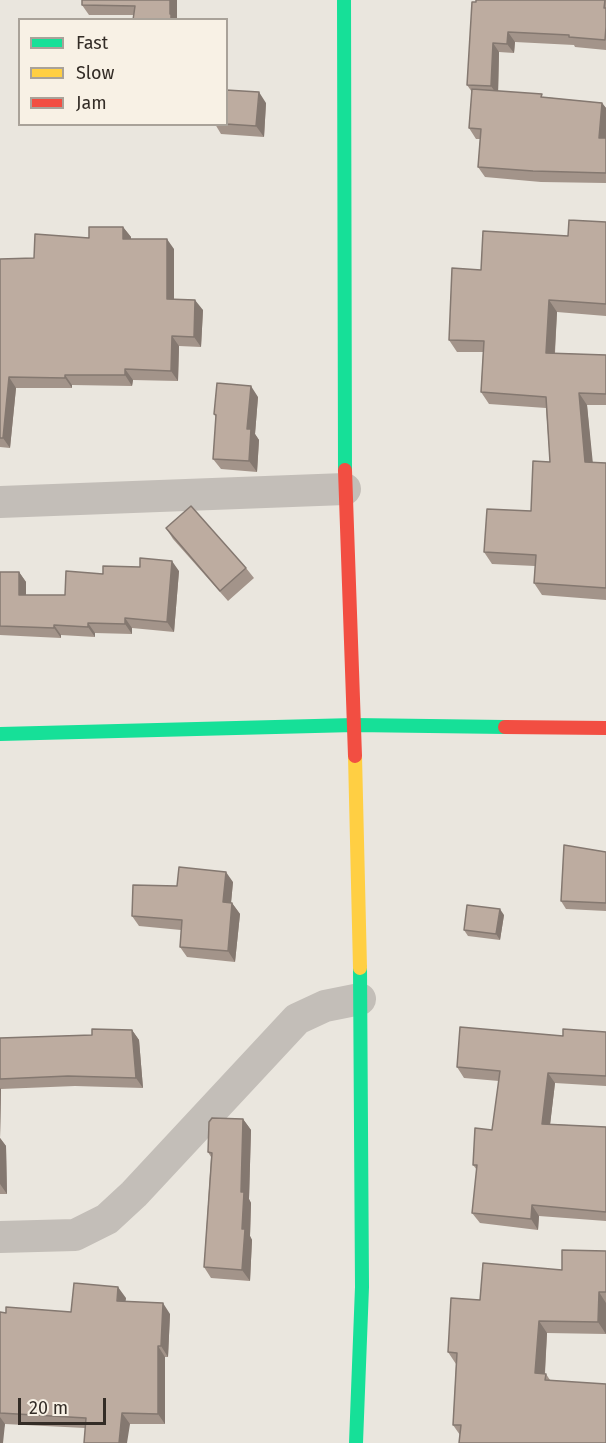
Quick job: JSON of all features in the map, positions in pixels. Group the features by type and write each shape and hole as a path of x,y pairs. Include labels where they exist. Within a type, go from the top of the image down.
{"street":[{"path":"344,0 345,489 354,725 360,999 362,1287 356,1443"},
{"path":"0,502 345,489"},
{"path":"0,734 354,725 606,728"},
{"path":"0,1238 75,1235 107,1219 134,1194 297,1019 325,1006 360,999"}],"building":[{"path":"82,0 170,0 171,18 133,18 135,6 82,5"},
{"path":"476,0 605,0 605,40 569,37 569,35 508,32 507,44 493,43 491,86 467,85 472,2"},
{"path":"472,89 542,94 541,97 602,103 599,138 606,138 606,173 478,167 481,129 469,128"},
{"path":"228,90 259,92 256,126 228,124"},
{"path":"569,220 606,222 606,304 549,300 546,353 606,355 606,394 579,393 585,462 606,463 606,588 534,583 536,555 484,552 487,509 531,511 533,461 550,462 546,397 481,392 484,341 449,340 452,268 481,270 483,231 568,236"},
{"path":"89,227 123,227 123,239 167,239 167,299 195,300 194,337 172,336 171,371 125,369 125,375 65,375 65,378 9,377 3,438 0,438 0,259 34,258 35,234 89,238"},
{"path":"217,383 251,386 247,429 251,429 249,461 213,459"},
{"path":"191,506 246,568 220,591 166,528"},
{"path":"140,558 172,561 167,622 125,618 125,624 88,623 88,627 0,626 0,572 19,572 19,595 65,595 66,571 103,574 103,566 140,567"},
{"path":"564,845 606,852 606,903 561,901"},
{"path":"179,867 226,872 223,902 232,903 228,951 180,947 182,920 132,916 133,885 177,886"},
{"path":"467,905 500,909 496,934 464,930"},
{"path":"460,1027 563,1036 563,1029 606,1032 606,1076 548,1073 542,1124 606,1127 606,1212 532,1205 531,1219 472,1213 477,1165 473,1165 475,1128 492,1130 500,1071 457,1067"},
{"path":"92,1029 132,1030 136,1078 68,1076 0,1079 0,1038 92,1035"},
{"path":"212,1118 243,1119 241,1192 244,1192 242,1229 245,1229 242,1270 204,1267 212,1153 208,1152 209,1122"},
{"path":"562,1250 606,1251 606,1292 599,1292 598,1322 539,1321 535,1373 546,1374 545,1380 606,1384 606,1443 459,1443 461,1425 453,1425 457,1353 448,1352 451,1298 480,1300 483,1263 562,1270"},
{"path":"74,1283 118,1287 117,1301 163,1303 161,1346 158,1346 158,1414 122,1413 119,1443 84,1443 86,1418 0,1413 0,1312 6,1313 6,1307 71,1312"}],"traffic: fast":[{"path":"344,0 345,470"},
{"path":"0,734 354,725 505,727"},
{"path":"356,1443 362,1287 360,968"}],"traffic: slow":[{"path":"355,756 360,968"}],"traffic: jam":[{"path":"345,470 355,756"},
{"path":"505,727 606,728"}]}
